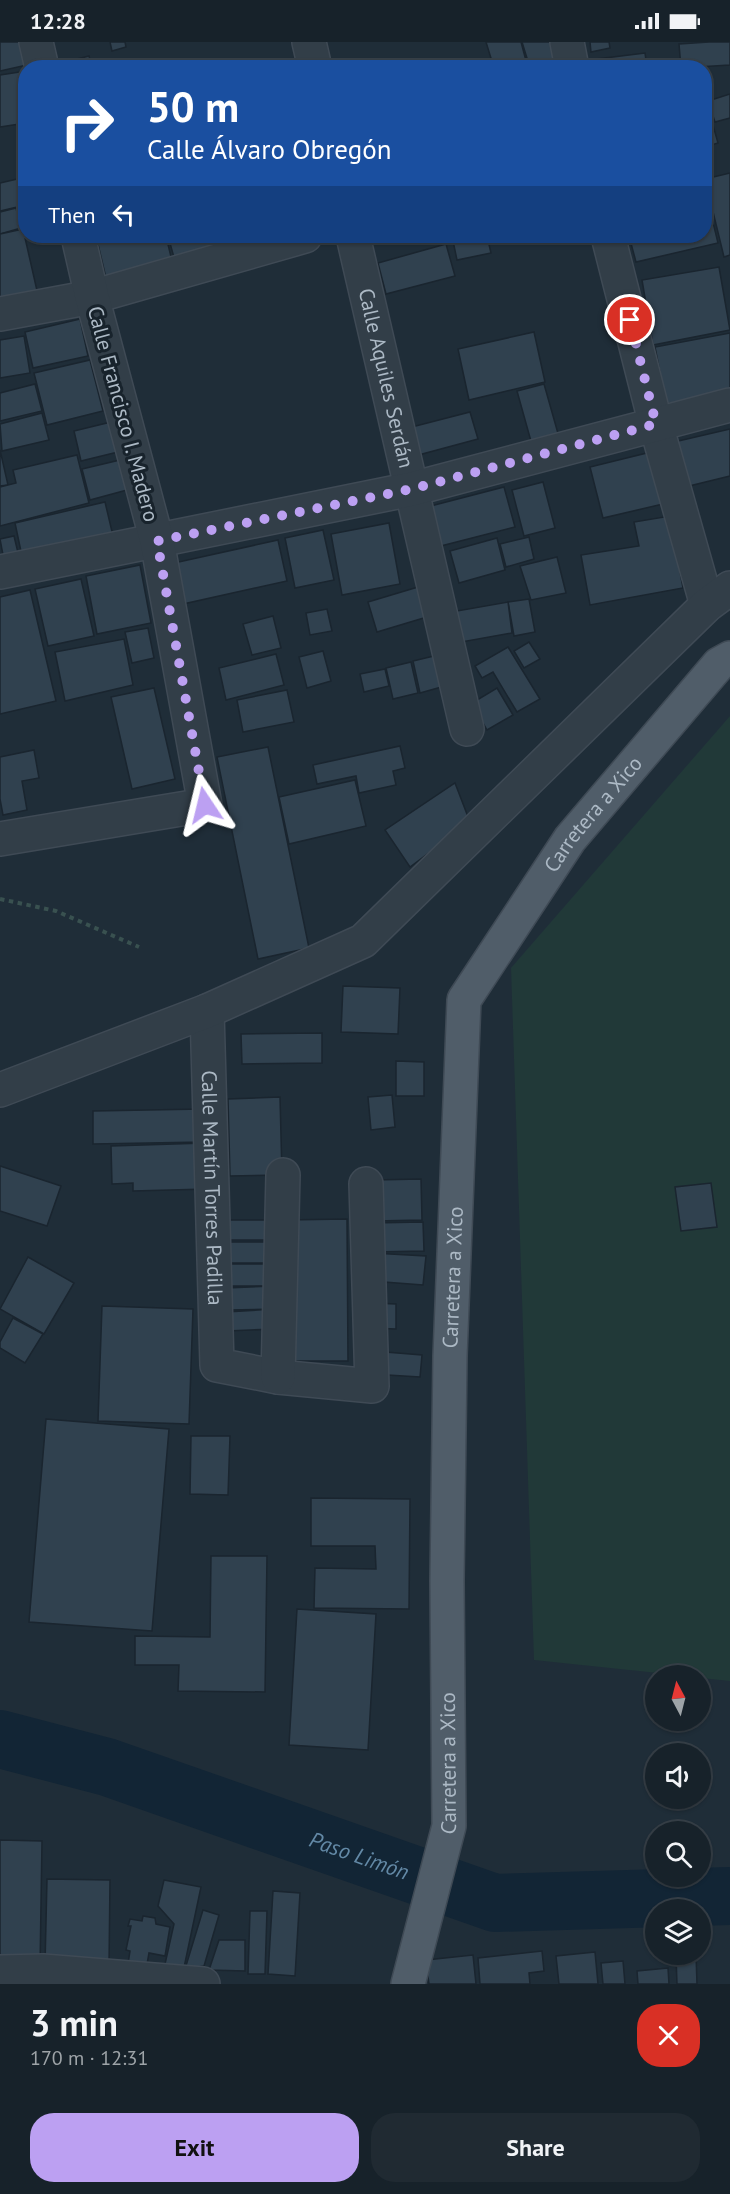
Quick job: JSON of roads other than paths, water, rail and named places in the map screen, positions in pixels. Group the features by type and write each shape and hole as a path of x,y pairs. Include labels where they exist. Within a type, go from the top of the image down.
{"main road":[{"name":"Carretera a Xico","path":"411,1973 449,1826 447,1581 450,1356 464,1000 570,839 719,664 730,658"}],"street":[{"path":"36,42 40,60"},
{"path":"309,42 313,60"},
{"path":"567,42 570,60"},
{"name":"Calle Francisco I. Madero","path":"0,839 205,805 157,541 80,243"},
{"path":"0,314 92,297 281,243"},
{"name":"Calle Aquiles Serdán","path":"355,243 467,729"},
{"path":"0,1090 207,1011 363,940 718,597 656,424 610,243"},
{"path":"0,572 412,489 730,405"},
{"name":"Calle Martín Torres Padilla","path":"207,1011 217,1365 278,1377"},
{"path":"283,1175 278,1377 372,1386 366,1184"},
{"path":"0,1972 43,1971 203,1984"}],"waterway":[{"name":"Paso Limón","path":"0,1739 107,1767 495,1903 730,1896"}]}
